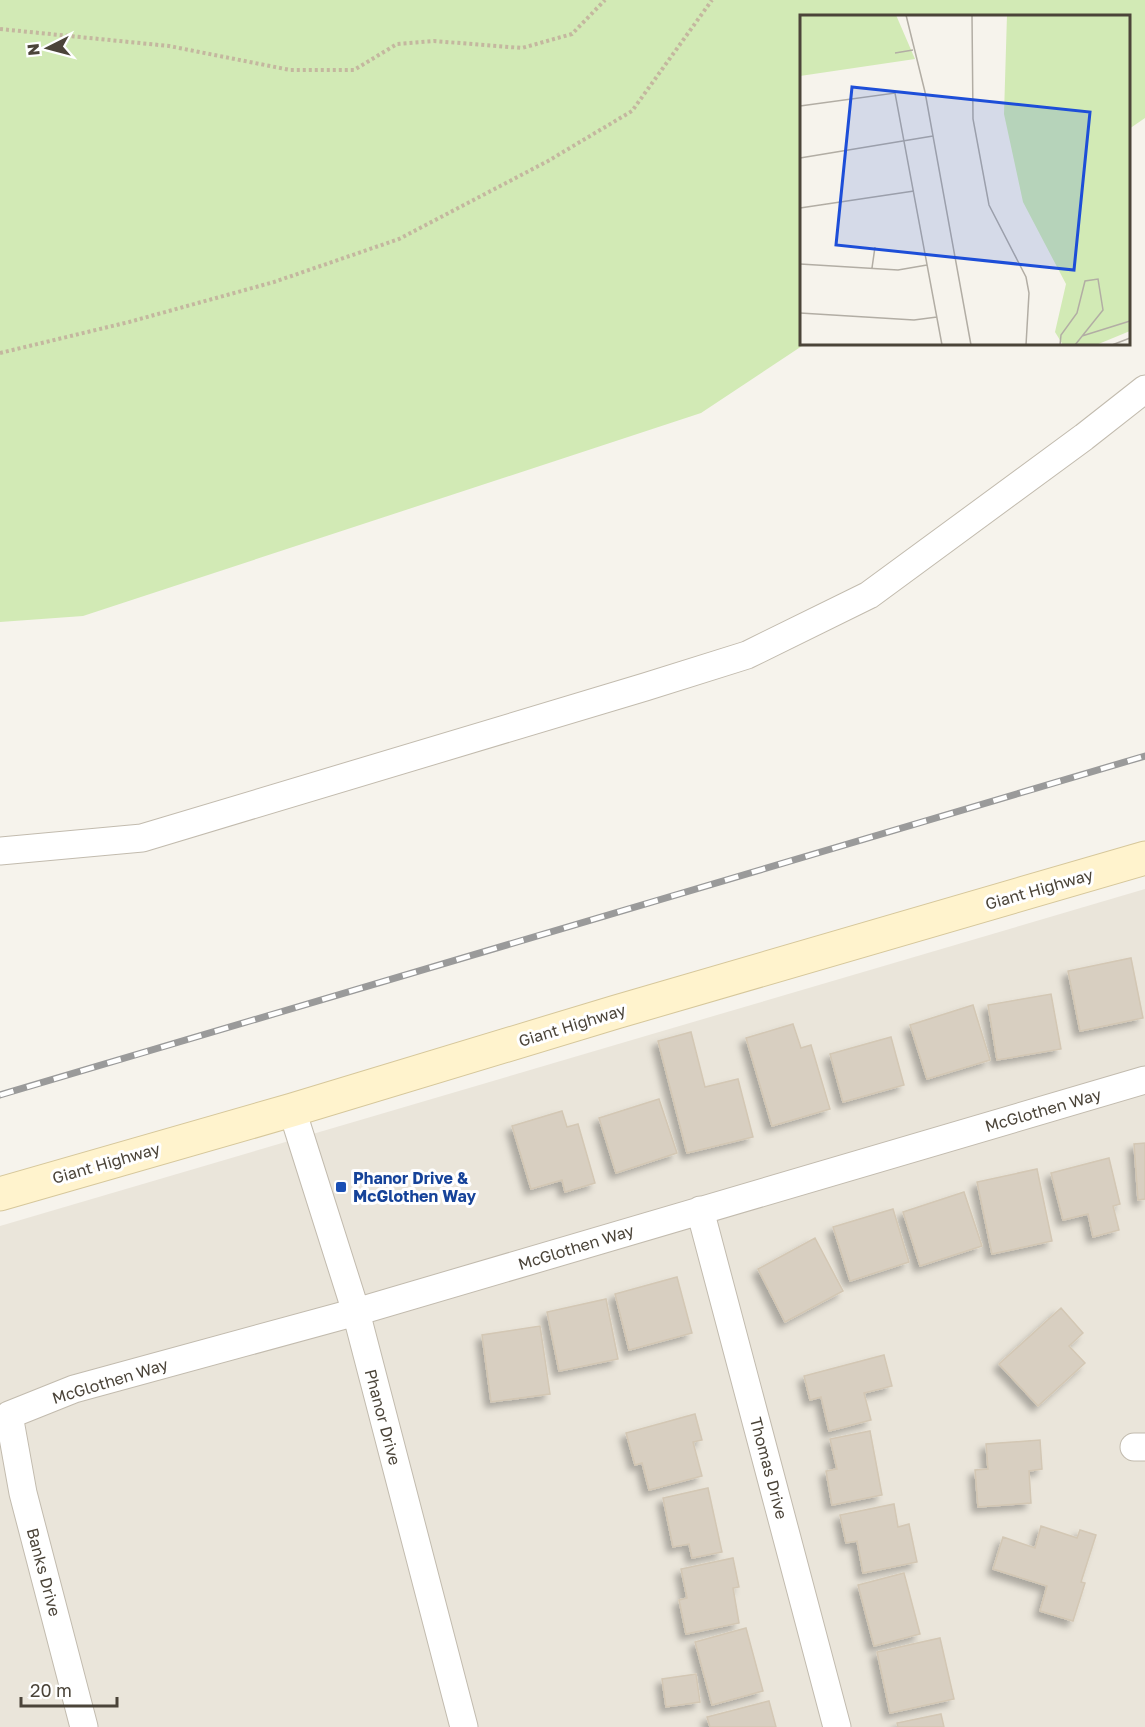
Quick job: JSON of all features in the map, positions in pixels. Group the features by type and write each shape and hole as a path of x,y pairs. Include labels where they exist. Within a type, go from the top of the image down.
{"street":[{"path":"0,851 142,838 747,655 869,595 1084,437 1145,389"},
{"name":"Giant Highway","path":"0,1194 1145,858"},
{"name":"McGlothen Way","path":"9,1415 74,1389 356,1312 1145,1080"},
{"name":"Phanor Drive","path":"292,1110 356,1312 464,1727"},
{"name":"Thomas Drive","path":"700,1210 837,1727"},
{"name":"Banks Drive","path":"9,1415 23,1493 84,1727"}],"path":[{"path":"0,29 169,46 290,70 354,70 397,44 434,41 522,48 572,34 605,0"},
{"path":"0,352 129,322 274,282 399,239 548,161 632,111 712,0"}],"shaded area":[{"path":"1145,889 1145,1727 0,1727 0,1226"}],"green space":[{"path":"0,0 1145,0 1145,118 1130,128 1130,15 800,15 800,345 803,345 701,413 83,616 0,622"}],"building":[{"path":"1131,958 1143,1018 1080,1031 1068,971"},
{"path":"1051,994 1061,1049 997,1060 988,1005"},
{"path":"973,1005 990,1060 927,1079 910,1025"},
{"path":"793,1024 801,1048 811,1045 830,1109 772,1126 746,1038"},
{"path":"691,1032 705,1087 738,1079 753,1137 687,1153 658,1041"},
{"path":"891,1037 904,1085 843,1102 830,1054"},
{"path":"659,1099 677,1153 616,1173 599,1118"},
{"path":"562,1111 567,1127 578,1124 595,1183 565,1192 562,1180 531,1189 512,1126"},
{"path":"1145,1143 1145,1199 1138,1200 1134,1144"},
{"path":"1109,1158 1120,1204 1113,1206 1119,1230 1093,1237 1088,1214 1063,1220 1051,1173"},
{"path":"1037,1169 1052,1241 992,1254 977,1182"},
{"path":"964,1192 982,1246 920,1266 903,1212"},
{"path":"893,1209 909,1262 850,1281 833,1227"},
{"path":"815,1238 843,1291 785,1322 758,1269"},
{"path":"677,1277 692,1333 629,1350 615,1294"},
{"path":"606,1299 618,1359 559,1371 547,1312"},
{"path":"1061,1308 1083,1333 1069,1346 1085,1363 1038,1406 999,1364"},
{"path":"540,1326 550,1394 491,1402 482,1335"},
{"path":"884,1355 892,1386 864,1393 871,1420 829,1431 821,1397 810,1400 804,1376"},
{"path":"695,1414 702,1440 693,1442 702,1476 649,1490 642,1463 635,1465 626,1433"},
{"path":"870,1431 882,1495 832,1505 826,1471 837,1469 830,1439"},
{"path":"1040,1440 1042,1469 1029,1471 1031,1503 978,1507 975,1470 988,1469 986,1444"},
{"path":"708,1488 722,1552 692,1558 689,1544 673,1547 663,1498"},
{"path":"894,1504 898,1527 909,1524 917,1562 863,1573 857,1541 846,1543 840,1515"},
{"path":"1041,1526 1077,1538 1080,1530 1096,1535 1081,1582 1085,1583 1073,1621 1040,1611 1047,1586 993,1569 1003,1537 1035,1548"},
{"path":"733,1558 739,1587 733,1588 739,1623 686,1634 679,1600 687,1598 681,1569"},
{"path":"904,1573 920,1634 874,1646 858,1585"},
{"path":"746,1628 763,1691 712,1705 695,1642"},
{"path":"940,1638 954,1699 890,1713 877,1652"},
{"path":"696,1674 700,1702 666,1707 662,1679"},
{"path":"769,1701 776,1727 710,1727 707,1717"},
{"path":"941,1714 944,1727 898,1727 897,1723"}],"railway":[{"path":"0,1095 1145,756"}],"place":[{"name":"Phanor Drive & McGlothen Way","path":"341,1187"}]}
